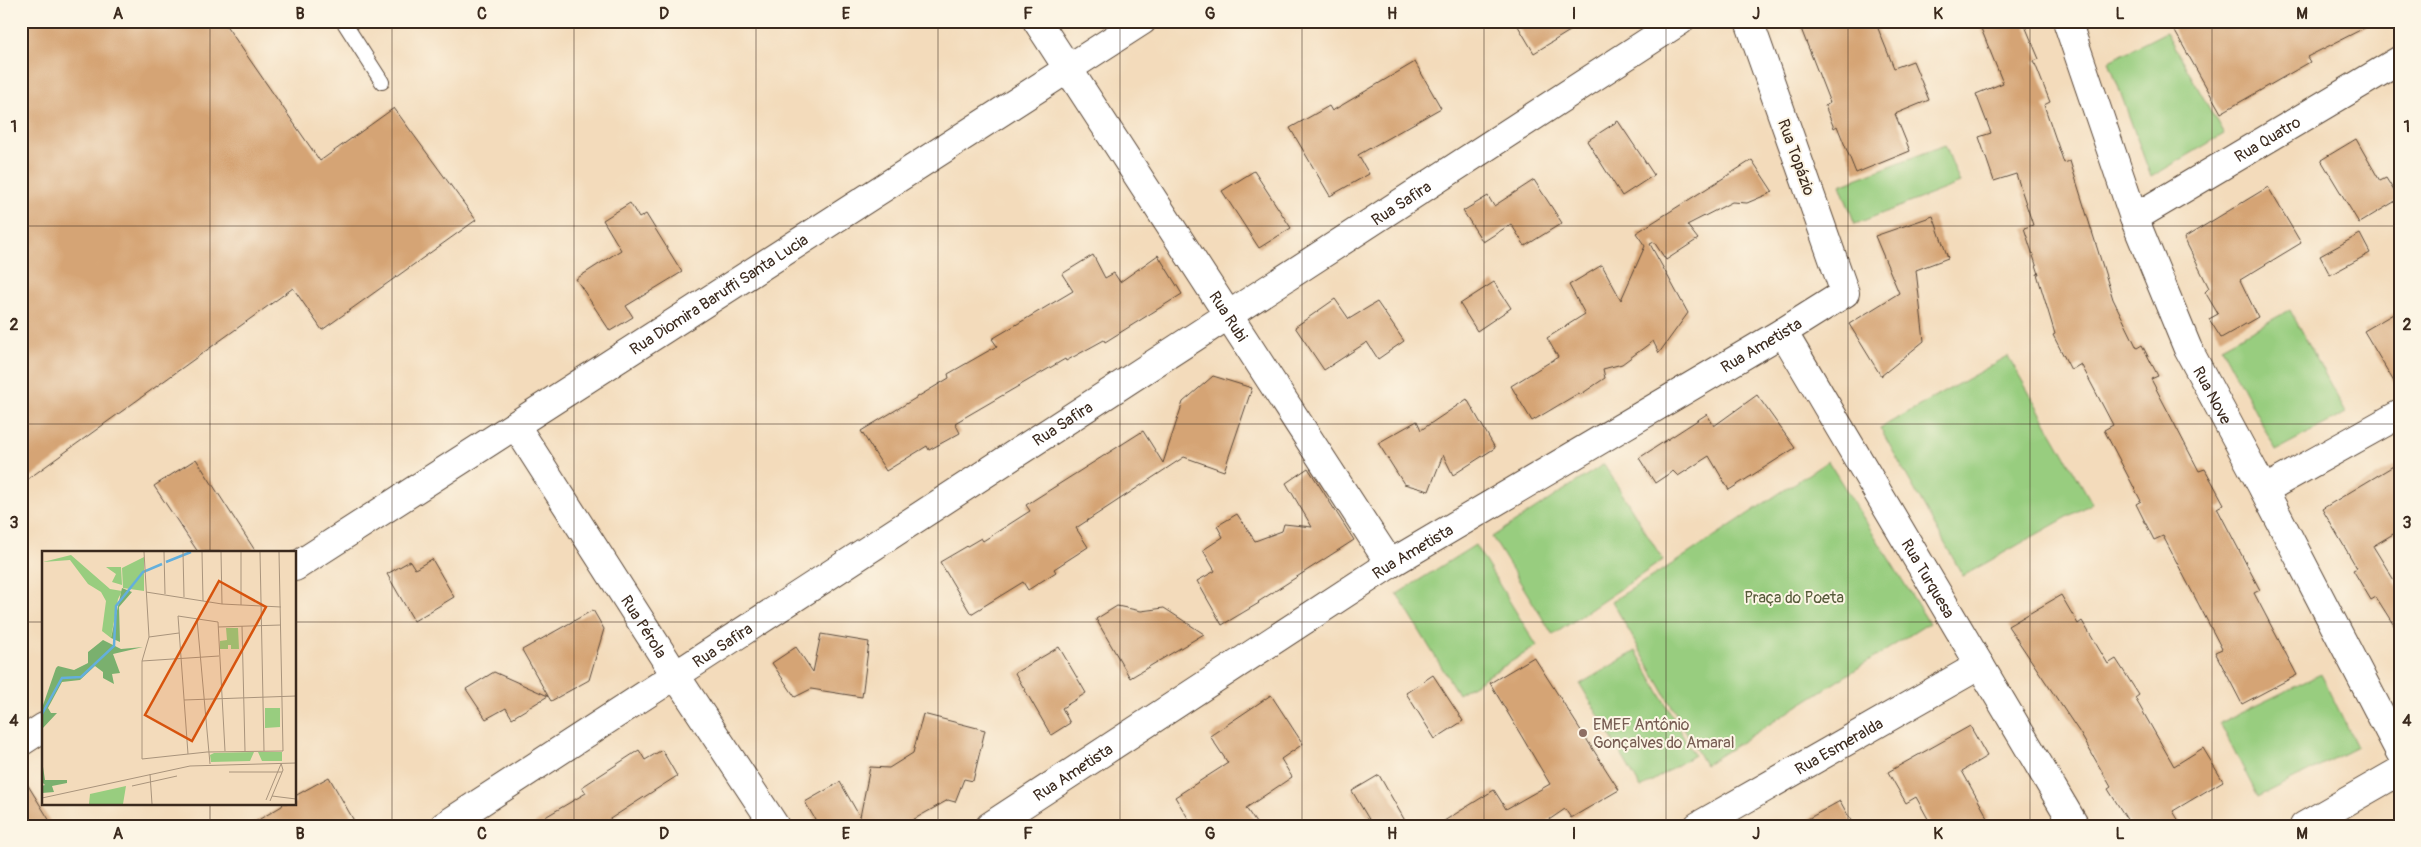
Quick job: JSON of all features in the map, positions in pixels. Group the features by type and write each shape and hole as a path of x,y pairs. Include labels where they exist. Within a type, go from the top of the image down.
{"street":[{"name":"Rua Rubi","path":"1037,21 1230,315 1390,564"},
{"name":"Rua Diomira Baruffi Santa Lucia","path":"296,566 1069,70 1142,21"},
{"name":"Rua Safira","path":"444,826 1680,21"},
{"name":"Rua Topázio","path":"1749,21 1845,293"},
{"name":"Rua Nove","path":"2067,21 2134,218 2188,349 2264,490 2400,752"},
{"name":"Rua Quatro","path":"2134,218 2400,60"},
{"name":"Rua Ametista","path":"990,826 1390,564 1783,332 1845,293"},
{"name":"Rua Turquesa","path":"1783,332 2075,826"},
{"path":"2264,490 2400,414"},
{"name":"Rua Pérola","path":"516,426 676,676 775,826"},
{"name":"Rua Esmeralda","path":"1698,826 1980,664"},
{"path":"21,742 42,728"},
{"path":"2304,826 2400,771"}],"lane":[{"path":"343,21 382,82"}],"green space":[{"path":"2166,32 2224,134 2151,177 2109,61"},
{"path":"1945,145 1960,183 1855,224 1840,185"},
{"path":"2290,310 2346,413 2276,450 2221,347"},
{"path":"2008,356 2092,503 1963,576 1880,428"},
{"name":"Praça do Poeta","path":"1828,461 1929,623 1705,765 1612,601 1674,563"},
{"path":"1604,464 1663,560 1553,635 1492,537"},
{"path":"1475,545 1537,646 1458,694 1397,594"},
{"path":"1636,651 1694,755 1641,788 1580,684"},
{"path":"2321,674 2357,747 2258,797 2220,723"}],"building":[{"path":"21,21 223,21 320,161 394,108 476,220 322,330 293,288 21,484"},
{"path":"1515,21 1586,21 1534,53"},
{"path":"1798,21 1875,21 1894,68 1913,61 1929,100 1895,114 1910,151 1856,173 1837,126 1834,128 1825,106 1830,103"},
{"path":"1978,21 2023,21 2039,59 2034,61 2050,102 2044,105 2064,163 2070,161 2113,299 2137,348 2142,345 2158,376 2151,379 2199,471 2205,469 2224,504 2217,508 2260,590 2254,593 2297,675 2242,704 2215,652 2222,649 2163,536 2154,540 2136,504 2141,501 2104,430 2113,425 2081,364 2071,370 2053,335 2055,334 2037,274 2039,274 2024,228 2033,225 2016,174 1994,181 1979,137 1991,133 1976,94 2003,83"},
{"path":"2169,21 2378,21 2307,57 2310,62 2221,113"},
{"path":"1415,62 1441,108 1358,155 1369,174 1330,196 1290,128 1329,106 1332,111"},
{"path":"1618,121 1654,175 1622,196 1587,141"},
{"path":"2356,139 2380,181 2386,178 2399,199 2359,223 2321,160"},
{"path":"1752,160 1773,192 1747,203 1732,202 1687,225 1698,239 1666,260 1654,242 1650,244 1688,313 1659,353 1653,341 1622,364 1603,369 1605,378 1580,395 1579,393 1532,421 1511,386 1558,357 1547,338 1585,314 1569,285 1602,265 1621,300 1645,246 1636,233"},
{"path":"1254,171 1291,228 1259,248 1222,191"},
{"path":"1534,180 1562,223 1525,246 1511,224 1483,242 1463,211 1488,196 1494,206"},
{"path":"2268,187 2301,243 2240,280 2258,317 2221,338 2209,319 2218,314 2205,292 2209,288 2184,238"},
{"path":"630,203 639,218 646,214 682,272 626,306 633,317 610,331 576,279 621,250 603,220"},
{"path":"1933,216 1948,258 1916,270 1924,341 1881,376 1849,324 1899,293 1875,236"},
{"path":"2360,234 2370,253 2330,275 2320,256"},
{"path":"1093,255 1105,278 1114,273 1120,282 1158,255 1182,294 1105,342 1104,340 1066,361 1065,359 955,423 960,433 929,450 927,446 886,471 861,431 949,378 948,374 997,346 992,339 1073,291 1062,274"},
{"path":"1494,282 1511,308 1477,331 1460,304"},
{"path":"1335,299 1349,319 1377,302 1404,341 1378,359 1367,342 1324,370 1295,327"},
{"path":"2400,310 2400,392 2364,331"},
{"path":"1213,376 1252,388 1224,471 1184,457 1076,528 1088,547 1054,569 1056,572 1028,590 1023,582 971,614 940,562 981,538 983,541 1030,511 1026,505 1143,431 1163,463 1183,402"},
{"path":"1757,395 1795,448 1729,490 1709,456 1678,476 1673,471 1655,483 1639,458 1707,414 1714,426"},
{"path":"1467,399 1495,448 1453,475 1443,455 1429,491 1404,484 1378,443 1417,421 1421,430"},
{"path":"196,459 255,551 197,551 154,486"},
{"path":"2400,462 2400,530 2373,546 2400,590 2400,635 2376,597 2371,600 2353,570 2357,568 2322,509"},
{"path":"1308,468 1354,540 1259,603 1222,625 1197,581 1215,571 1203,550 1223,537 1217,526 1237,514 1255,541 1282,531 1284,524 1312,527 1286,483"},
{"path":"432,559 454,597 414,621 387,574 410,561 415,569"},
{"path":"2061,595 2078,624 2082,621 2108,664 2116,659 2139,695 2135,698 2174,766 2203,748 2223,781 2173,811 2182,826 2131,826 2108,789 2111,787 2080,733 2008,626"},
{"path":"1117,606 1141,611 1164,608 1204,634 1130,678 1096,619"},
{"path":"593,610 604,629 589,680 551,701 522,650"},
{"path":"821,634 869,642 862,697 811,689 795,697 772,663 796,647 813,672"},
{"path":"1059,647 1086,693 1062,708 1070,723 1051,735 1015,673"},
{"path":"1534,657 1619,790 1571,818 1565,809 1540,826 1436,826 1494,790 1506,809 1550,784 1490,683"},
{"path":"494,672 548,696 512,718 506,708 486,719 466,689"},
{"path":"1433,675 1463,721 1435,739 1406,693"},
{"path":"1271,695 1303,744 1281,759 1292,777 1246,808 1258,826 1193,826 1175,797 1228,763 1210,736"},
{"path":"923,714 985,730 973,781 964,779 955,802 948,800 902,826 819,826 805,802 840,782 860,817 870,767 889,768 913,753"},
{"path":"1970,726 1987,756 1962,771 1988,818 1974,826 1932,826 1916,797 1906,803 1888,772"},
{"path":"639,750 645,760 662,750 677,776 599,826 530,826 586,793 582,787"},
{"path":"21,774 53,826 21,826"},
{"path":"1379,775 1408,826 1373,826 1352,791"},
{"path":"329,777 357,826 248,826 283,804 296,804 296,795"},
{"path":"1840,801 1854,826 1795,826"}],"place":[{"name":"EMEF Antônio Gonçalves do Amaral","path":"1583,733"}]}
